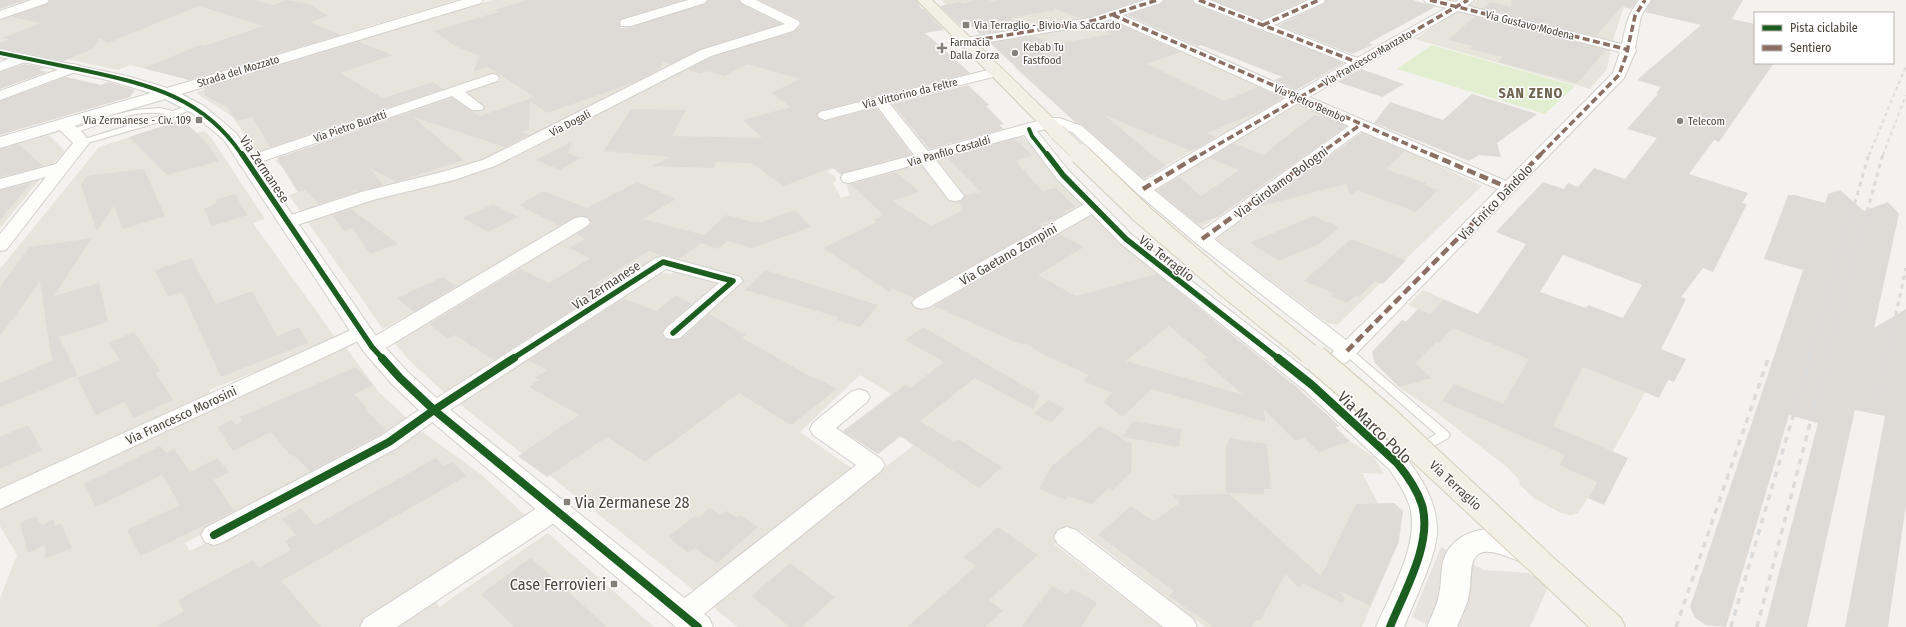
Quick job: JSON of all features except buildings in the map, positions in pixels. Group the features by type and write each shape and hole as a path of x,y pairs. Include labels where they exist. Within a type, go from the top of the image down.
{"main road":[{"name":"Via Terraglio","path":"924,0 1052,128 1142,215 1213,276 1379,413 1610,627"}],"street":[{"path":"0,15 44,0"},
{"name":"Strada del Mozzato","path":"0,143 72,133 177,104 476,0"},
{"path":"626,23 701,0"},
{"name":"Via Dogali","path":"288,222 367,196 448,176 489,163 706,53 788,28 794,24 746,0"},
{"path":"966,42 1092,21 1157,0"},
{"path":"1199,0 1359,63"},
{"path":"1263,25 1319,0"},
{"name":"Via Gustavo Modena","path":"1430,0 1463,3 1629,50"},
{"name":"Via Enrico Dandolo","path":"1312,385 1509,188 1619,75 1629,50 1635,13 1645,0"},
{"name":"Via Francesco Manzato","path":"1143,190 1298,97 1463,3"},
{"name":"Via Pietro Bembo","path":"1113,15 1360,125 1509,188"},
{"name":"Via Zermanese","path":"0,53 131,81 217,123 230,137 367,339 400,378 434,410 690,621 873,465 821,429 859,397"},
{"path":"0,67 23,58"},
{"path":"0,96 73,68"},
{"name":"Via Vittorino da Feltre","path":"824,115 996,72"},
{"name":"Via Pietro Buratti","path":"246,162 492,78"},
{"path":"454,91 477,107"},
{"path":"880,101 955,196"},
{"path":"1052,128 1060,123 1077,129 1143,190 1202,239 1347,351"},
{"name":"Via Girolamo Bologni","path":"1202,239 1360,125"},
{"name":"Via Panfilo Castaldi","path":"849,178 1029,129 1052,128"},
{"name":"Via Terraglio","path":"1029,129 1032,136 1063,175 1126,239 1312,385"},
{"path":"0,246 60,168 72,133"},
{"path":"0,184 60,168"},
{"name":"Via Gaetano Zompini","path":"922,303 1093,206"},
{"path":"367,339 581,222"},
{"name":"Via Zermanese","path":"434,410 663,262 733,282 672,332"},
{"name":"Via Francesco Morosini","path":"0,500 367,339"},
{"name":"Via Marco Polo","path":"1312,385 1396,463 1409,478 1422,505 1425,530 1418,560 1390,627"},
{"path":"214,536 389,442 434,410"},
{"path":"374,627 554,510"},
{"path":"1067,537 1183,627"},
{"path":"1442,627 1454,597 1457,564 1468,545 1480,541 1495,541 1514,547 1536,559"}],"lane":[{"path":"72,133 160,119 177,104"},
{"path":"72,133 141,110 161,110 177,104"},
{"path":"1347,351 1444,435 1396,463"}],"shaded area":[{"path":"50,0 457,0 189,80 130,65 118,70 0,45 0,18"},
{"path":"492,0 696,0 613,23 627,32 633,29 635,23 707,0 738,0 783,23 783,25 707,49 499,156 302,214 289,195 298,192 282,167 275,161 361,131 357,127 453,95 474,110 483,106 461,91 487,83 495,83 501,79 497,74 262,155 256,153 233,117 196,93 211,85"},
{"path":"941,0 1142,0 1087,18 987,36 964,16 959,17"},
{"path":"1206,0 1312,0 1262,21"},
{"path":"1477,0 1631,0 1623,9 1612,44 1466,7"},
{"path":"1458,10 1611,49 1607,69 1590,89 1415,39"},
{"path":"1113,20 1286,98 1140,180 1014,67 1020,66 1001,53 989,42"},
{"path":"808,26 886,47 930,37 972,75 876,95 879,98 815,114 822,119 877,105 918,156 857,173 837,167 827,172 835,176 836,181 833,183 841,198 850,195 846,185 919,164 924,165 937,159 1018,136 1023,137 1093,213 1192,303 1304,394 1339,426 1336,427 1350,441 1374,457 1384,474 1362,473 1378,503 1394,503 1403,511 1399,542 1362,627 1205,627 1080,530 1054,544 1161,627 737,627 711,605 920,440 904,434 878,454 843,432 891,394 860,375 800,432 854,470 696,592 457,402 540,352 656,272 672,274 680,267 677,263 681,259 666,253 506,361 447,395 411,362 390,338 597,221 589,215 383,329 307,221 371,200 443,183 508,158 512,159 606,109 725,50"},
{"path":"1300,103 1349,126 1201,228 1196,227 1152,191"},
{"path":"182,120 197,133 204,131 210,136 265,219 253,223 335,337 276,364 209,390 212,395 0,493 0,269 99,147"},
{"path":"1364,131 1482,186 1337,325 1327,323 1216,239"},
{"path":"49,135 65,151 51,166 0,181 0,149"},
{"path":"41,178 0,228 0,186"},
{"path":"1423,290 1520,332 1586,368 1645,392 1588,498 1578,513 1571,515 1561,513 1535,499 1519,484 1520,481 1508,468 1437,413 1399,387 1375,363 1372,352 1402,320 1406,322 1418,309 1408,305"},
{"path":"344,345 379,392 412,423 185,543 190,551 420,430 482,475 529,519 422,588 440,607 548,533 654,627 0,627 0,598 17,555 0,526 0,505"},
{"path":"1441,547 1484,570 1529,573 1549,585 1530,627 1432,627 1412,617"}],"green space":[{"path":"1432,45 1575,86 1545,114 1397,69"}],"railway":[{"path":"1869,155 1906,66"},
{"path":"1883,155 1906,95"},
{"path":"1809,359 1869,154"},
{"path":"1826,359 1883,154"},
{"path":"1886,359 1906,268"},
{"path":"1731,627 1810,358"},
{"path":"1757,627 1827,358"},
{"path":"1877,400 1886,358"},
{"path":"1676,627 1768,359"}],"marked path":[{"path":"965,42 1092,21 1157,0"},
{"path":"1199,0 1359,63"},
{"path":"1263,25 1319,0"},
{"path":"1430,0 1629,50"},
{"path":"1143,189 1298,97 1468,0"},
{"path":"1347,351 1415,284 1619,75 1626,56 1635,16 1645,0"},
{"path":"1113,15 1360,125 1509,188"},
{"path":"1202,239 1360,125"}],"cycle path":[{"path":"0,53 107,75 146,86 181,100 214,122 230,137 372,347 400,378 434,410 698,627"},
{"path":"1029,129 1032,136 1063,175 1126,239 1312,385 1397,463 1409,478 1422,505 1425,530 1418,560 1390,627"},
{"path":"214,535 389,442 434,410 663,262 733,281 673,333"}],"place":[{"name":"Via Terraglio - Bivio Via Saccardo","path":"966,25"},
{"name":"Farmacia Dalla Zorza","path":"942,48"},
{"name":"Kebab Tu Fastfood","path":"1015,53"},
{"name":"Via Zermanese - Civ. 109","path":"199,120"},
{"name":"Telecom","path":"1680,121"},
{"name":"Via Zermanese 28","path":"567,502"},
{"name":"Case Ferrovieri","path":"614,584"}],"district":[{"name":"SAN ZENO","path":"1531,93"}]}
